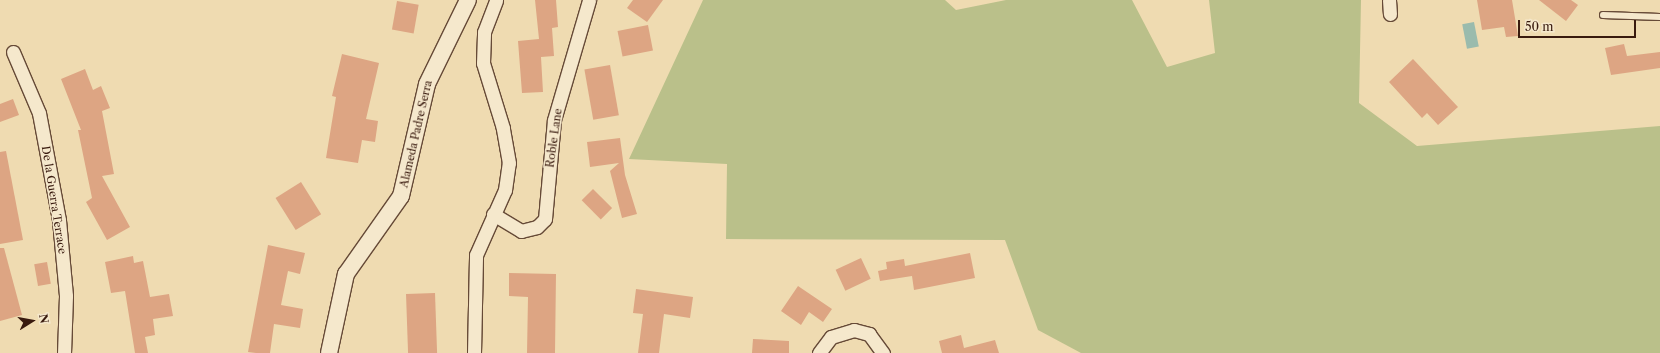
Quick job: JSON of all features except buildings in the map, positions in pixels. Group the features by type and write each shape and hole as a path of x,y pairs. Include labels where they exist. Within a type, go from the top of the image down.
{"street":[{"name":"Alameda Padre Serra","path":"329,353 346,274 401,196 427,84 468,0"},
{"path":"474,353 475,263 493,214 505,190 509,163 503,128 483,63 484,32 496,0"},
{"name":"Roble Lane","path":"493,214 521,231 537,227 545,218 554,120 589,0"},
{"path":"1390,0 1390,14"},
{"name":"De la Guerra Terrace","path":"13,52 39,113 59,220 66,296 64,353"},
{"path":"819,353 831,337 854,330 869,334 883,353"}],"lane":[{"path":"1603,15 1660,17"}],"green space":[{"path":"703,0 945,0 956,10 1006,0 1132,0 1167,67 1215,53 1209,0 1361,0 1359,103 1417,146 1660,126 1660,353 1081,353 1038,330 1005,240 726,239 727,164 629,159"}],"shaded area":[{"path":"1474,22 1479,47 1467,49 1462,24"}]}
